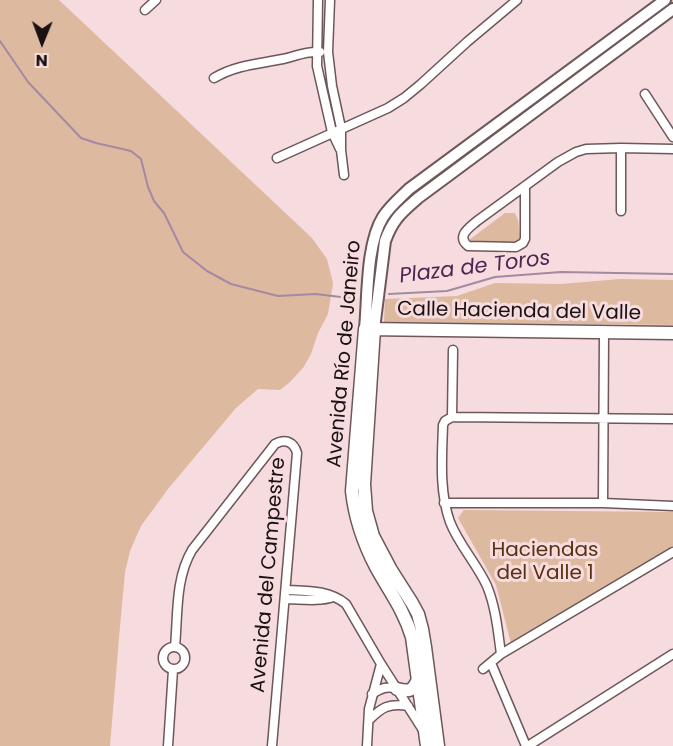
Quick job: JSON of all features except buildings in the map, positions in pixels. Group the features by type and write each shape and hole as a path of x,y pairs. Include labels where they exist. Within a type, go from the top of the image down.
{"main road":[{"name":"Calle Hacienda del Valle","path":"370,329 673,333"},
{"name":"Avenida Río de Janeiro","path":"370,329 352,491 354,511 376,567 408,623 412,637 426,740"},
{"name":"Avenida Río de Janeiro","path":"370,329 364,484 366,511 373,536 420,621 438,746"},
{"path":"397,689 405,691 415,687 418,678"}],"street":[{"path":"145,10 156,0"},
{"path":"318,0 317,66 332,132 341,150"},
{"path":"330,0 328,52 341,128 344,175"},
{"path":"277,158 388,108 404,98 517,0"},
{"name":"Avenida Río de Janeiro","path":"370,329 373,245 377,229 391,206 409,189 665,0"},
{"name":"Avenida Río de Janeiro","path":"370,329 386,241 389,230 399,214 673,9"},
{"path":"214,78 228,70 286,59 307,51 328,52"},
{"path":"645,94 673,137"},
{"path":"621,148 621,211"},
{"path":"525,186 525,239 523,243 516,247 468,246 465,244 466,230 525,186 558,162 576,152 586,149 673,149"},
{"path":"603,503 604,333"},
{"path":"452,417 453,350"},
{"path":"501,654 491,598 486,585 450,523 444,503 442,485 443,425 445,421 452,417 673,419"},
{"name":"Avenida del Campestre","path":"175,647 180,580 192,550 275,444 285,441 291,443 297,453 272,746"},
{"path":"444,503 603,503 673,506"},
{"path":"483,669 501,654 672,555"},
{"path":"286,594 318,599 333,597 339,598 346,604 426,740 432,746"},
{"path":"175,647 184,652 185,659 183,666 173,670 165,665 162,659 166,650 175,647"},
{"path":"491,663 527,746 673,654"},
{"path":"367,746 372,694 381,664"},
{"path":"168,746 173,670"},
{"path":"372,694 386,688 397,689"},
{"path":"369,720 386,707 396,704 408,706"}],"green space":[{"path":"0,0 59,0 312,238 327,259 333,283 328,314 303,368 280,390 258,389 236,408 168,489 141,526 130,551 125,572 110,746 0,746"},
{"path":"671,0 673,4 395,215 369,323 379,238 386,222 400,204"},
{"path":"505,213 515,213 520,240 511,248 471,246 469,240"},
{"path":"620,279 673,280 673,325 384,322 385,299 457,296 495,283 561,284"},
{"name":"Haciendas del Valle 1","path":"464,510 673,512 673,546 511,644 496,585 458,518"}],"waterway":[{"name":"Plaza de Toros","path":"0,41 28,82 81,138 131,151 141,159 154,201 164,213 183,252 207,271 231,284 278,296 316,294 357,299"},
{"name":"Plaza de Toros","path":"389,294 447,291 495,277 561,272 673,274"}]}
